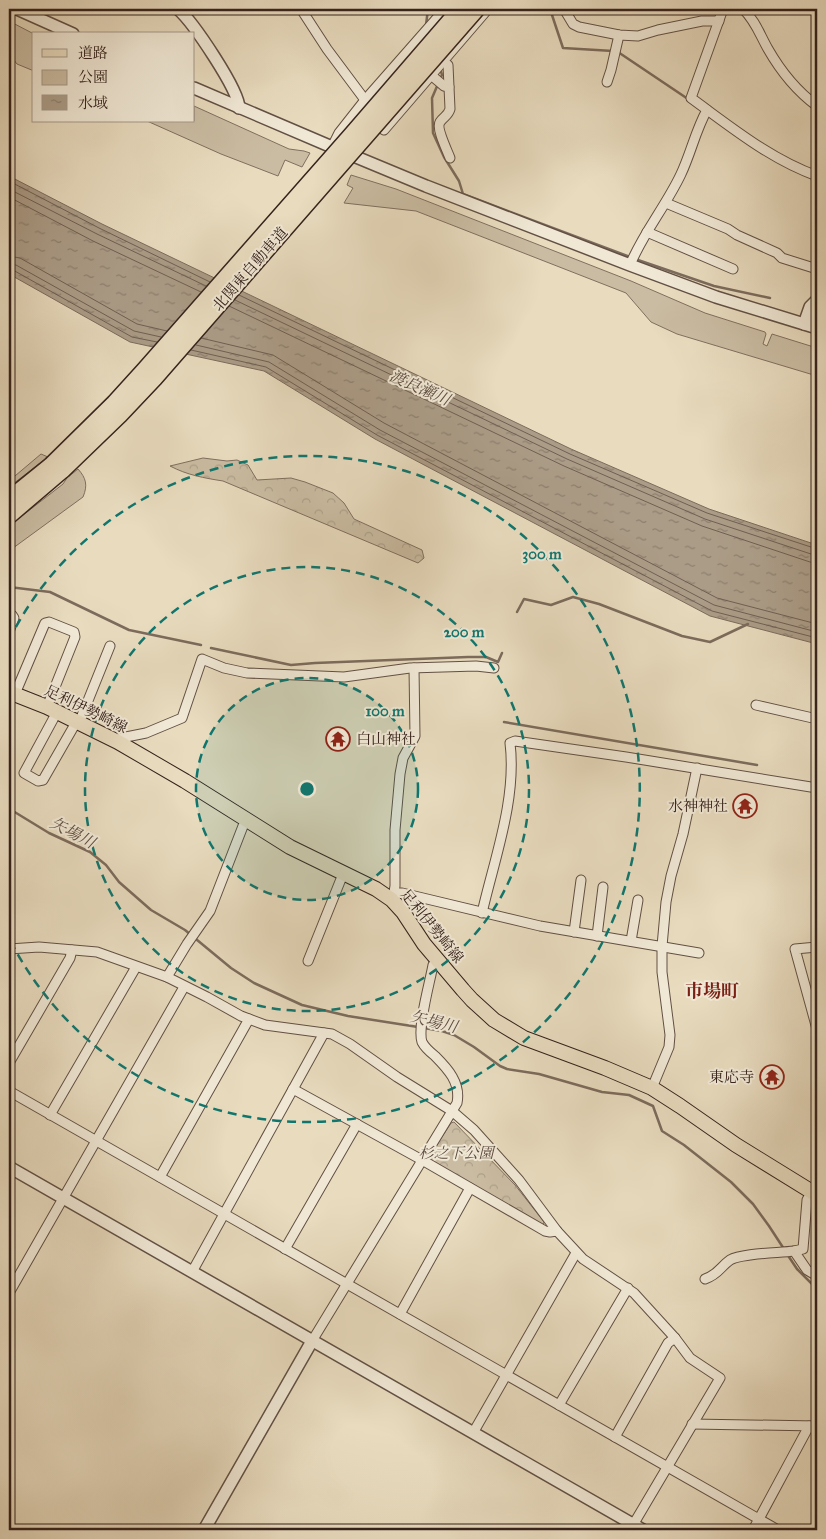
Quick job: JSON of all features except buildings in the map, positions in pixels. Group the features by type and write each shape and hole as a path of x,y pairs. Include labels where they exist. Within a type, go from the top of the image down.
{"highway":[{"name":"北関東自動車道","path":"9,516 57,467 144,370 460,9"},
{"name":"北関東自動車道","path":"9,499 57,467 120,415 155,378 477,9"}],"main road":[{"name":"足利伊勢崎線","path":"12,693 78,721 118,742 290,847 393,897 437,960 472,1000 494,1020 524,1038 605,1068 652,1088 736,1145 814,1194"}],"street":[{"path":"17,9 68,32"},
{"path":"178,9 208,47 238,99 239,108"},
{"path":"301,9 327,49 377,116 384,130 488,9"},
{"path":"332,148 339,133 365,100 445,9"},
{"path":"564,9 570,20 578,27 638,36 702,21 719,21"},
{"path":"723,9 691,98 770,154 817,176"},
{"path":"743,9 753,21 780,67 804,96 817,106"},
{"path":"607,82 619,34"},
{"path":"448,65 449,112 440,122 439,129 450,158"},
{"path":"431,75 444,86 449,87"},
{"path":"195,88 332,148 630,266 716,297 817,328"},
{"path":"630,266 638,248 666,203 681,174 707,110"},
{"path":"666,203 728,229 777,253 782,258 817,269"},
{"path":"647,232 733,268"},
{"path":"804,324 810,307 817,300"},
{"path":"9,613 14,618 9,632"},
{"path":"12,693 45,623 48,622 74,632 75,637 52,709 24,773 38,782 43,780 74,726 81,718 110,646"},
{"path":"118,742 121,738 146,733 182,718 202,659 224,668 247,673 344,677 414,668 476,666 494,668"},
{"path":"414,668 415,736 403,758 400,774 395,830 393,897 402,893 482,913 574,932 699,953"},
{"path":"756,705 817,719"},
{"path":"482,913 505,824 510,778 510,743 519,741 817,788"},
{"path":"652,1088 669,1047 670,1035 662,975 662,946 666,902 697,768"},
{"path":"167,978 187,944 210,911 246,821"},
{"path":"308,961 343,874"},
{"path":"574,932 581,880"},
{"path":"597,936 603,887"},
{"path":"631,941 638,900"},
{"path":"9,949 39,947 96,952 167,978 241,1016 265,1025 332,1034 340,1038 397,1077 452,1111 474,1130 519,1180 576,1253 628,1288 649,1308 690,1358 720,1378 667,1467 638,1528 9,1167"},
{"path":"817,947 795,949 817,1028"},
{"path":"9,1063 70,958 72,950"},
{"path":"204,1530 312,1341 457,1103 458,1096 455,1081 447,1068 425,1047 422,1041 422,1021 433,965 437,960"},
{"path":"50,1115 136,967"},
{"path":"9,1293 184,987"},
{"path":"160,1177 249,1019"},
{"path":"192,1272 324,1033"},
{"path":"293,1089 545,1231 557,1231"},
{"path":"9,1091 778,1530"},
{"path":"285,1249 357,1124"},
{"path":"400,1314 470,1188"},
{"path":"705,1280 715,1276 725,1264 736,1257 803,1249 807,1200 814,1194"},
{"path":"794,1251 807,1270 817,1276"},
{"path":"473,1433 576,1253"},
{"path":"559,1405 628,1288"},
{"path":"615,1437 668,1343 675,1338"},
{"path":"692,1424 813,1426 753,1530"}],"green space":[{"path":"9,21 32,33 32,70 17,64 9,54"},
{"path":"195,106 289,149 310,153 302,167 285,160 278,176 221,154 149,122 195,122"},
{"path":"351,175 396,189 631,281 705,313 765,332 763,344 767,346 772,334 817,348 817,376 677,334 651,322 626,293 416,211 344,203 353,188 347,185"},
{"path":"41,454 48,457 9,487 9,481"},
{"path":"203,458 227,461 237,460 248,465 257,480 291,478 333,493 344,503 354,519 422,550 424,558 418,563 223,481 189,474 170,466"},
{"path":"78,469 83,475 85,482 83,497 9,551 9,526 63,484"},
{"name":"杉之下公園","path":"454,1122 515,1185 544,1222 543,1226 431,1161 429,1157 451,1123"}],"water":[{"name":"渡良瀬川","path":"9,176 102,224 571,449 709,509 817,545 817,644 710,616 375,439 264,371 130,342 9,274"}],"waterway":[{"path":"426,25 428,9"},
{"path":"550,9 563,48 613,51"},
{"path":"618,52 688,99"},
{"path":"440,68 442,75 440,79"},
{"path":"438,84 432,98 433,133 444,157 459,181 463,194 630,257"},
{"path":"635,259 714,286 770,298"},
{"path":"9,587 50,592 129,630 201,645"},
{"path":"517,612 524,599 551,605 573,597 599,604 682,636 710,642 748,624"},
{"path":"211,648 291,665 468,657 486,657 498,662 502,653"},
{"path":"504,722 757,765"},
{"name":"矢場川","path":"9,807 49,833 90,852 106,865 119,882 151,910 185,930 231,968 254,983 302,1005 348,1016 418,1027"},
{"name":"矢場川","path":"424,1028 454,1035 507,1069 539,1074 602,1092 629,1095 653,1106 662,1131 684,1145 731,1182 753,1204 784,1249"},
{"name":"矢場川","path":"787,1254 797,1269 817,1289"}],"place":[{"name":"白山神社","path":"338,739"},
{"name":"水神神社","path":"745,806"},
{"name":"東応寺","path":"772,1077"}],"district":[{"name":"市場町","path":"712,991"}]}
